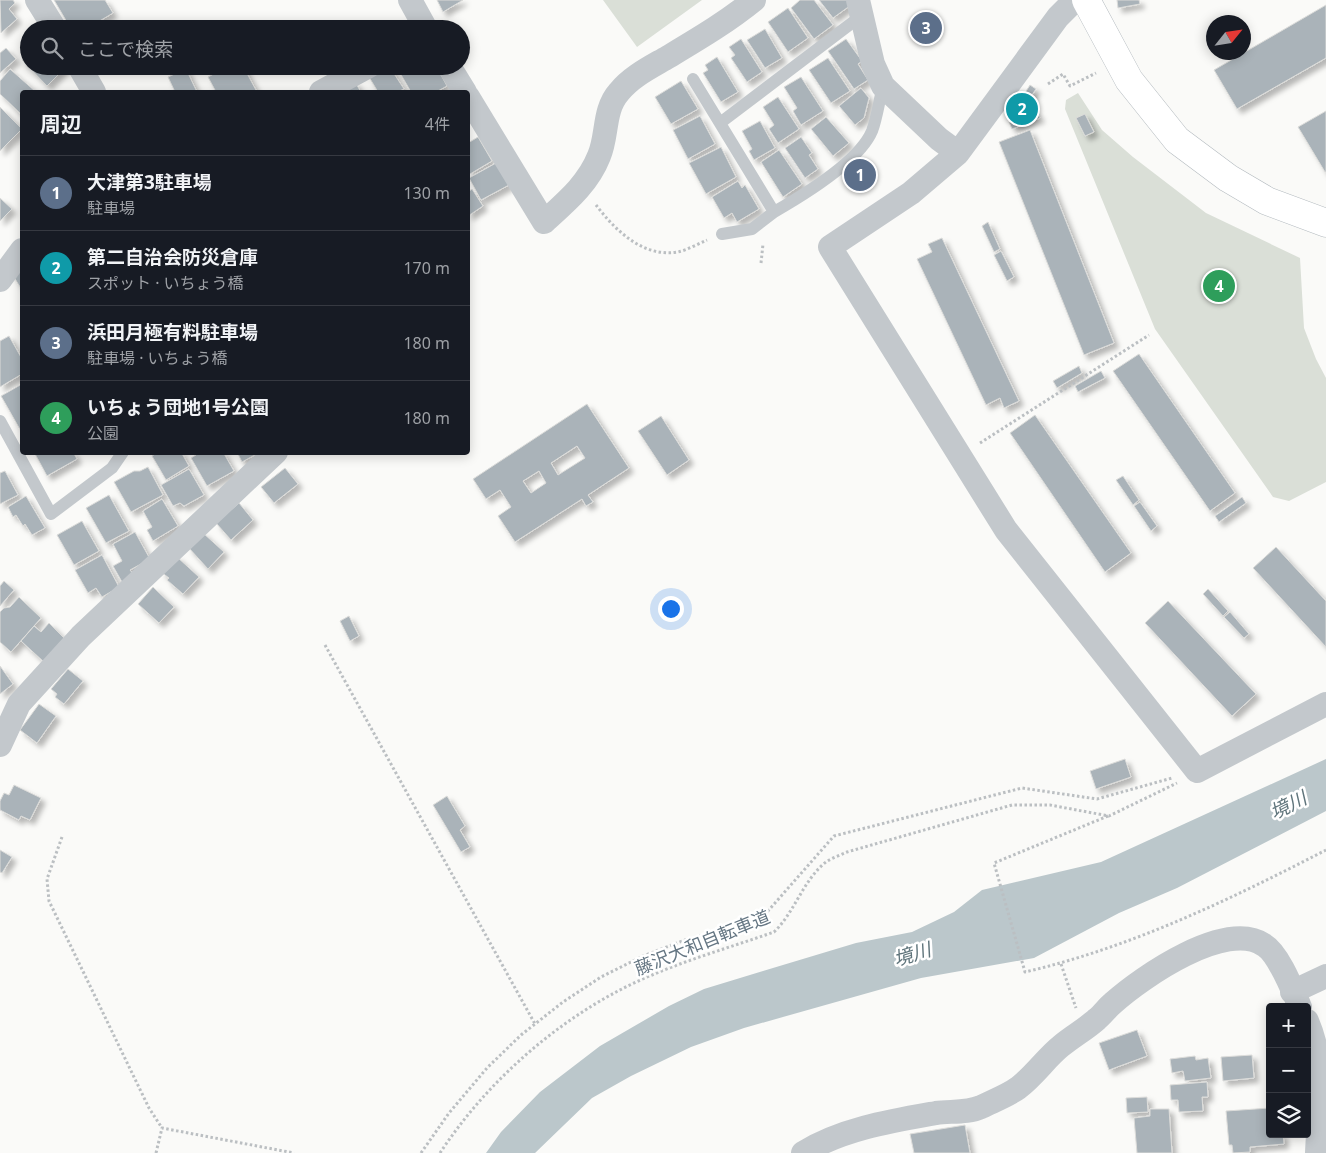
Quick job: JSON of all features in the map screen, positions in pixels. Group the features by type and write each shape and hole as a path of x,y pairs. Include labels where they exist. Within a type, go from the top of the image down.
{"street":[{"path":"37,0 49,20"},
{"path":"410,0 421,20"},
{"path":"470,100 544,222 580,190 599,157 605,138 607,115 618,93 635,77 731,18 754,0"},
{"path":"1075,0 1058,16 958,153 912,193 830,246 1006,530 1197,771 1326,704"},
{"path":"1086,0 1129,80 1177,140 1228,178 1267,201 1326,223"},
{"path":"860,8 873,64 883,86 939,139 958,153"},
{"path":"84,75 93,90"},
{"path":"324,90 352,75"},
{"path":"455,75 464,90"},
{"path":"0,280 20,253"},
{"path":"0,745 19,704 81,636 273,455"},
{"path":"803,1153 834,1137 885,1122 976,1109 1016,1089 1039,1070 1061,1046 1076,1036 1083,1028 1096,1020 1112,1004 1136,986 1179,957 1211,944 1237,939 1253,940 1266,946 1276,960 1296,999 1326,976"},
{"path":"1311,1032 1319,1054 1321,1077 1317,1153"}],"lane":[{"path":"720,124 860,8"},
{"path":"693,79 774,212"},
{"path":"722,234 752,229 774,212 830,176 860,149 871,132 883,86"},
{"path":"0,422 51,514 112,468 121,455"}],"path":[{"path":"1048,84 1063,74 1070,86 1104,69"},
{"path":"594,202 607,220 625,238 660,252 678,252 722,234"},
{"path":"978,443 1149,335"},
{"path":"325,645 535,1024"},
{"path":"1197,771 1109,816 994,863 1025,972 1061,964 1168,927 1230,899 1326,850"},
{"path":"421,1153 448,1113 487,1068 535,1024 600,978 643,956 685,940 760,920 834,836 1022,788 1097,799 1197,771"},
{"name":"藤沢大和自転車道","path":"440,1153 456,1129 526,1055 588,1009 619,990 672,968 774,932 786,920 811,878 826,862 847,852 1012,804 1050,805 1109,816"},
{"path":"62,838 46,879 49,901 149,1108 162,1128 294,1153"},
{"path":"1061,964 1083,1028"},
{"path":"156,1153 162,1128"}],"shaded area":[{"path":"603,0 702,0 637,47"},
{"path":"1078,93 1102,130 1133,157 1206,213 1300,258 1304,328 1316,359 1326,378 1326,482 1289,501 1273,497 1155,329 1065,109 1066,100"}],"water":[{"name":"境川","path":"1326,759 1326,811 1177,888 1119,913 1034,958 921,978 744,1028 691,1047 631,1076 592,1098 535,1153 486,1153 501,1132 540,1092 600,1046 669,1006 704,989 856,943 912,932 954,912 982,890 1101,862"}],"building":[{"path":"0,0 13,0 15,3 9,9 17,19 1,33"},
{"path":"54,0 105,0 113,13 101,20 66,20"},
{"path":"437,0 463,0 443,12"},
{"path":"800,0 814,0 833,25 814,39 791,8"},
{"path":"819,0 847,0 851,5 833,18"},
{"path":"1117,0 1139,0 1140,4 1118,8"},
{"path":"1326,5 1326,58 1237,109 1214,70 1231,60 1251,60 1251,49"},
{"path":"788,8 808,38 788,52 768,22"},
{"path":"765,29 782,58 765,68 747,40"},
{"path":"741,39 762,72 747,82 731,58 735,55 729,47"},
{"path":"846,39 862,61 858,64 868,80 854,89 828,51"},
{"path":"6,48 16,59 0,73 0,53"},
{"path":"717,57 738,92 721,102 703,73 708,70 705,65"},
{"path":"828,58 850,91 831,103 809,70"},
{"path":"10,69 34,90 20,90 20,113 0,94 0,81"},
{"path":"36,75 58,75 47,86"},
{"path":"172,75 189,75 196,90 174,90 168,77"},
{"path":"212,75 248,75 256,90 215,90 208,77"},
{"path":"373,75 395,75 404,89 377,90 369,77"},
{"path":"401,75 441,75 447,86 440,90 410,90"},
{"path":"801,77 823,111 801,125 793,111 797,108 784,87"},
{"path":"681,81 698,109 671,124 655,97"},
{"path":"355,82 360,90 341,90"},
{"path":"1030,85 1036,89 1027,102 1021,99"},
{"path":"861,88 869,98 864,118 855,125 839,106"},
{"path":"778,97 799,129 778,143 769,129 774,125 763,107"},
{"path":"1023,104 1028,112 1022,115 1017,107"},
{"path":"0,107 20,127 20,131 0,151"},
{"path":"1036,111 1040,118 1012,129 1009,122"},
{"path":"1326,111 1326,172 1325,172 1298,127"},
{"path":"1085,114 1094,132 1085,136 1076,118"},
{"path":"700,116 715,144 688,159 673,130"},
{"path":"826,117 849,143 833,156 811,129"},
{"path":"760,121 775,148 754,160 749,151 752,149 742,131"},
{"path":"1030,130 1114,343 1084,355 999,142"},
{"path":"478,137 492,161 470,174 470,142"},
{"path":"801,137 812,153 809,155 818,169 805,178 785,148"},
{"path":"721,147 736,177 706,194 689,163"},
{"path":"779,150 802,184 783,197 761,162"},
{"path":"496,163 509,185 481,200 470,177"},
{"path":"738,181 742,188 745,185 759,209 737,222 732,213 724,218 712,197"},
{"path":"472,189 483,206 470,215 470,190"},
{"path":"0,198 12,209 0,221"},
{"path":"988,222 1000,249 994,252 982,226"},
{"path":"942,238 1019,401 1004,408 1000,398 986,405 917,259 932,252 928,244"},
{"path":"1001,251 1014,277 1007,281 994,255"},
{"path":"20,262 20,287 9,269"},
{"path":"9,336 20,355 20,375 0,387 0,341"},
{"path":"1139,354 1235,493 1210,511 1113,371"},
{"path":"1079,366 1082,373 1057,388 1053,381"},
{"path":"1101,371 1105,378 1078,392 1075,386"},
{"path":"20,385 20,429 1,396"},
{"path":"587,404 629,468 588,495 593,502 586,506 582,499 515,542 498,516 511,507 500,490 486,499 473,479","holes":["577,446 585,458 558,475 551,463","539,471 546,483 531,493 523,481"]},
{"path":"1035,415 1131,553 1105,572 1010,433"},
{"path":"661,416 689,460 667,475 638,431"},
{"path":"36,455 75,455 77,459 47,476"},
{"path":"183,455 189,466 166,480 152,456"},
{"path":"196,455 225,455 234,471 207,486 191,458"},
{"path":"238,455 255,455 242,462"},
{"path":"148,467 163,495 131,512 114,482 134,471 140,471"},
{"path":"285,468 298,484 274,503 261,487"},
{"path":"189,469 204,495 184,506 180,503 173,506 161,485"},
{"path":"5,471 18,495 0,504 0,473"},
{"path":"1123,476 1139,500 1133,505 1116,480"},
{"path":"109,495 129,531 106,543 86,508"},
{"path":"26,496 45,528 32,535 16,515 13,517 8,507"},
{"path":"1242,497 1246,503 1219,522 1215,516"},
{"path":"162,499 178,526 153,541 147,530 152,527 143,511"},
{"path":"1140,502 1157,526 1151,531 1134,506"},
{"path":"239,503 253,520 231,540 216,523"},
{"path":"82,521 99,551 74,565 57,535"},
{"path":"135,532 150,559 130,570 134,575 122,582 113,566 122,561 113,544"},
{"path":"202,532 224,552 208,569 188,547"},
{"path":"1276,547 1326,601 1326,647 1253,568"},
{"path":"102,555 119,587 102,597 96,588 88,593 75,570"},
{"path":"176,556 199,577 183,594 161,572"},
{"path":"4,581 14,590 0,606 0,586"},
{"path":"153,587 174,607 159,623 138,604"},
{"path":"1208,589 1228,611 1223,616 1203,594"},
{"path":"19,597 41,618 11,652 0,642 0,612 4,608 10,607"},
{"path":"1168,601 1256,694 1232,716 1145,623"},
{"path":"1230,612 1249,634 1244,638 1224,617"},
{"path":"349,616 359,636 350,641 340,621"},
{"path":"49,623 64,638 44,662 21,641 34,626 41,632"},
{"path":"0,666 13,684 0,694"},
{"path":"68,669 83,681 64,704 55,697 57,694 51,689"},
{"path":"39,704 56,716 37,743 20,730"},
{"path":"1125,759 1131,777 1096,789 1090,771"},
{"path":"14,785 41,798 30,820 21,816 19,820 0,810 0,801 4,793 9,795"},
{"path":"447,796 465,826 460,830 470,847 461,852 433,805"},
{"path":"0,850 12,857 2,873 0,872"},
{"path":"1137,1030 1147,1056 1109,1070 1099,1043"},
{"path":"1252,1055 1254,1078 1223,1081 1221,1057"},
{"path":"1195,1056 1196,1060 1208,1058 1211,1078 1185,1081 1183,1071 1172,1073 1170,1059"},
{"path":"1207,1082 1208,1097 1202,1097 1203,1111 1179,1112 1178,1100 1171,1100 1170,1085"},
{"path":"1147,1097 1148,1112 1127,1113 1126,1098"},
{"path":"1266,1108 1266,1138 1283,1138 1284,1144 1250,1147 1250,1152 1233,1153 1232,1145 1229,1145 1226,1111"},
{"path":"1150,1109 1169,1109 1172,1153 1137,1153 1134,1118 1150,1116"},
{"path":"965,1125 970,1153 914,1153 910,1134"}],"place":[{"name":"浜田月極有料駐車場","path":"926,28"},
{"name":"第二自治会防災倉庫","path":"1022,109"},
{"name":"大津第3駐車場","path":"860,175"},
{"name":"いちょう団地1号公園","path":"1219,286"}]}
